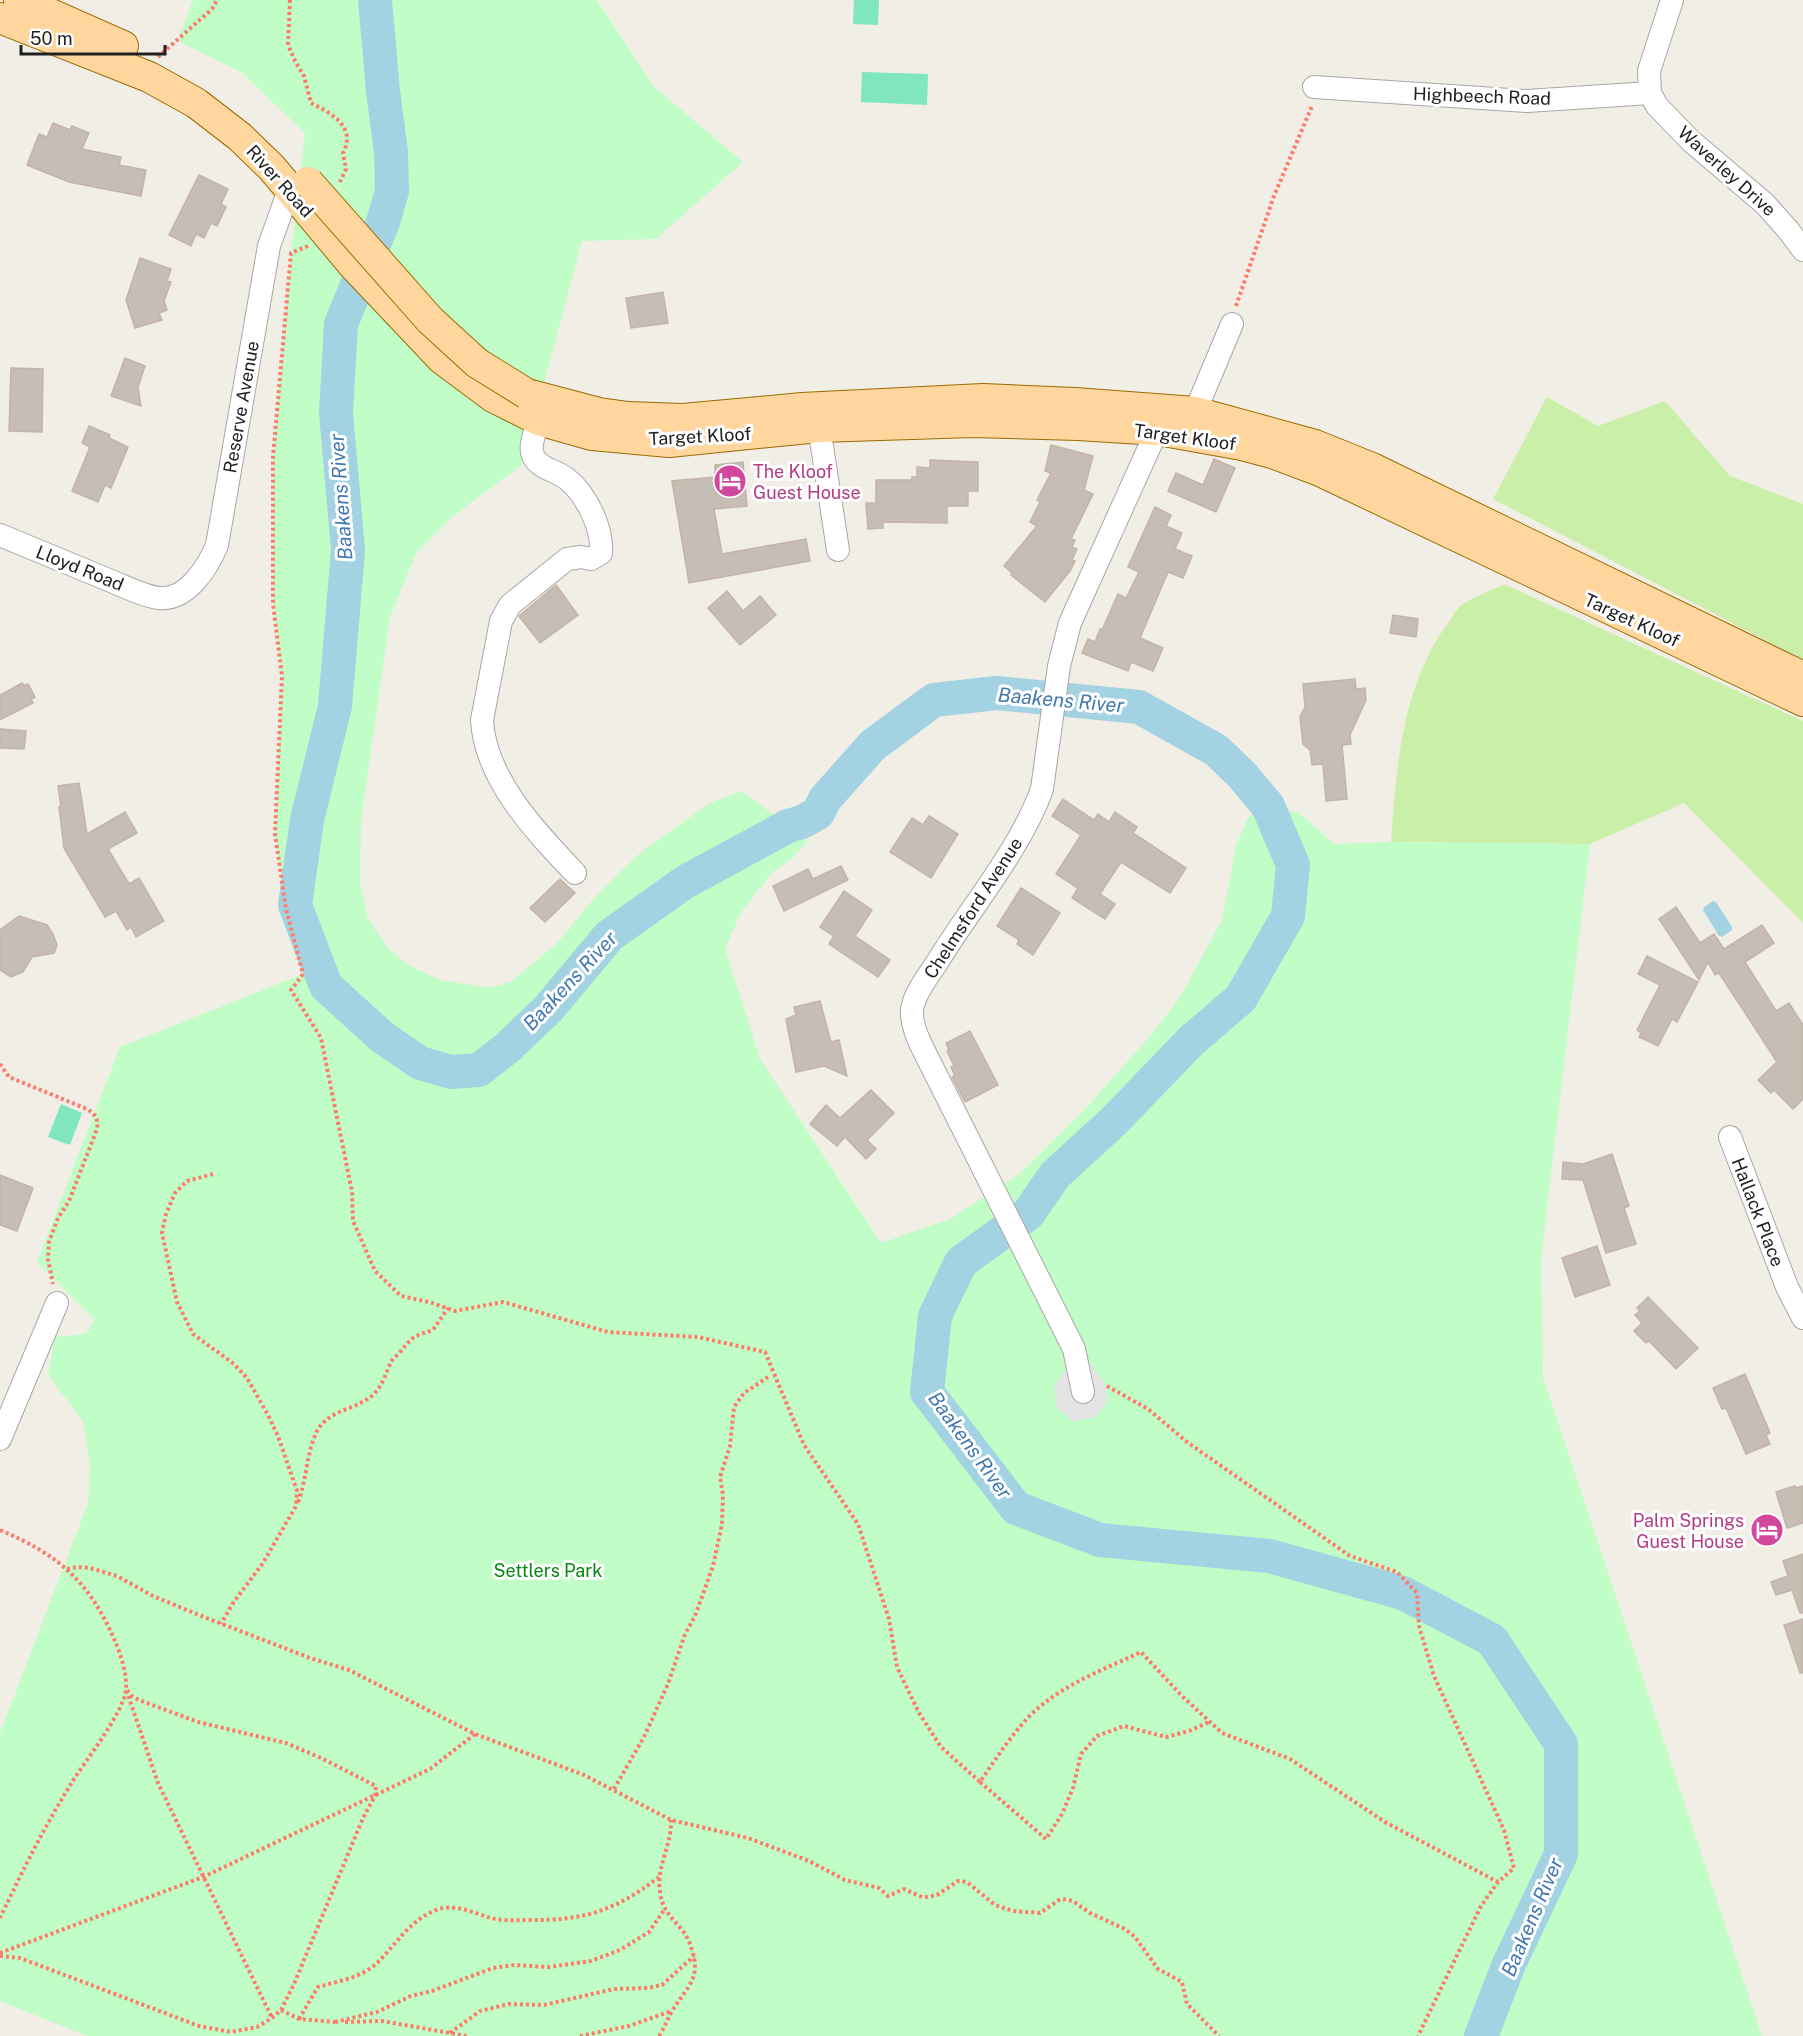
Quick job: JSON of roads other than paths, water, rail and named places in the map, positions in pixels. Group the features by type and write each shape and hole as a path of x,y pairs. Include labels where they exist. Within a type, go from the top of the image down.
{"main road":[{"name":"River Road","path":"19,0 174,68 219,94 241,111 271,137 317,223 401,318 442,359 494,397 527,408"},
{"name":"River Road","path":"0,18 140,74 186,98 214,116 240,136 297,189 430,320 527,408"},
{"name":"Target Kloof","path":"527,408 628,417 683,418 802,408 983,399 1075,403 1162,420 1195,436 1272,453 1452,520 1803,677"},
{"name":"Target Kloof","path":"527,408 592,435 669,442 819,427 973,422 1078,425 1162,420 1195,412 1315,445 1372,468 1452,520 1803,701"}],"street":[{"path":"1650,93 1648,71 1672,0"},
{"name":"Highbeech Road","path":"1320,87 1527,101 1650,93"},
{"name":"Waverley Drive","path":"1650,93 1657,106 1667,117 1765,204 1803,250"},
{"name":"Reserve Avenue","path":"160,598 176,594 192,584 205,569 217,545 269,246 297,189"},
{"path":"1195,412 1232,324"},
{"path":"527,408 532,453 541,465 565,478 578,489 596,522 602,546 601,553 591,559 574,557 567,559 504,611 482,720 483,731 491,761 505,787 535,831 575,873"},
{"name":"Chelmsford Avenue","path":"1083,1392 1074,1349 920,1042 912,1020 912,1008 916,997 944,951 1021,834 1036,805 1042,789 1059,666 1070,623 1162,420"},
{"path":"819,427 838,550"},
{"name":"Lloyd Road","path":"0,535 136,591 160,598"},
{"name":"Hallack Place","path":"1730,1137 1787,1287 1803,1318"},
{"path":"0,1439 57,1303"}],"water":[{"path":"1713,901 1716,902 1732,927 1732,930 1722,937 1719,936 1703,910"}],"waterway":[{"name":"Baakens River","path":"375,0 391,152 392,191 383,222 341,324 336,413 348,550 335,706 307,820 295,905 326,986 382,1037 420,1063 451,1072 479,1070 507,1048 548,1009 609,936 685,882 788,826 802,822 818,813 825,799 873,745 934,700 997,693 1139,707 1216,750 1242,775 1268,806 1293,865 1288,916 1241,998 1191,1041 1114,1121 1055,1175 1028,1214 961,1262 935,1316 927,1392 1016,1508 1100,1540 1269,1556 1403,1593 1492,1640 1561,1744 1561,1854 1509,1964 1481,2036"}],"place":[{"name":"The Kloof Guest House","path":"730,481"},
{"name":"Palm Springs Guest House","path":"1767,1530"}],"park label":[{"name":"Settlers Park","path":"548,1570"}]}
